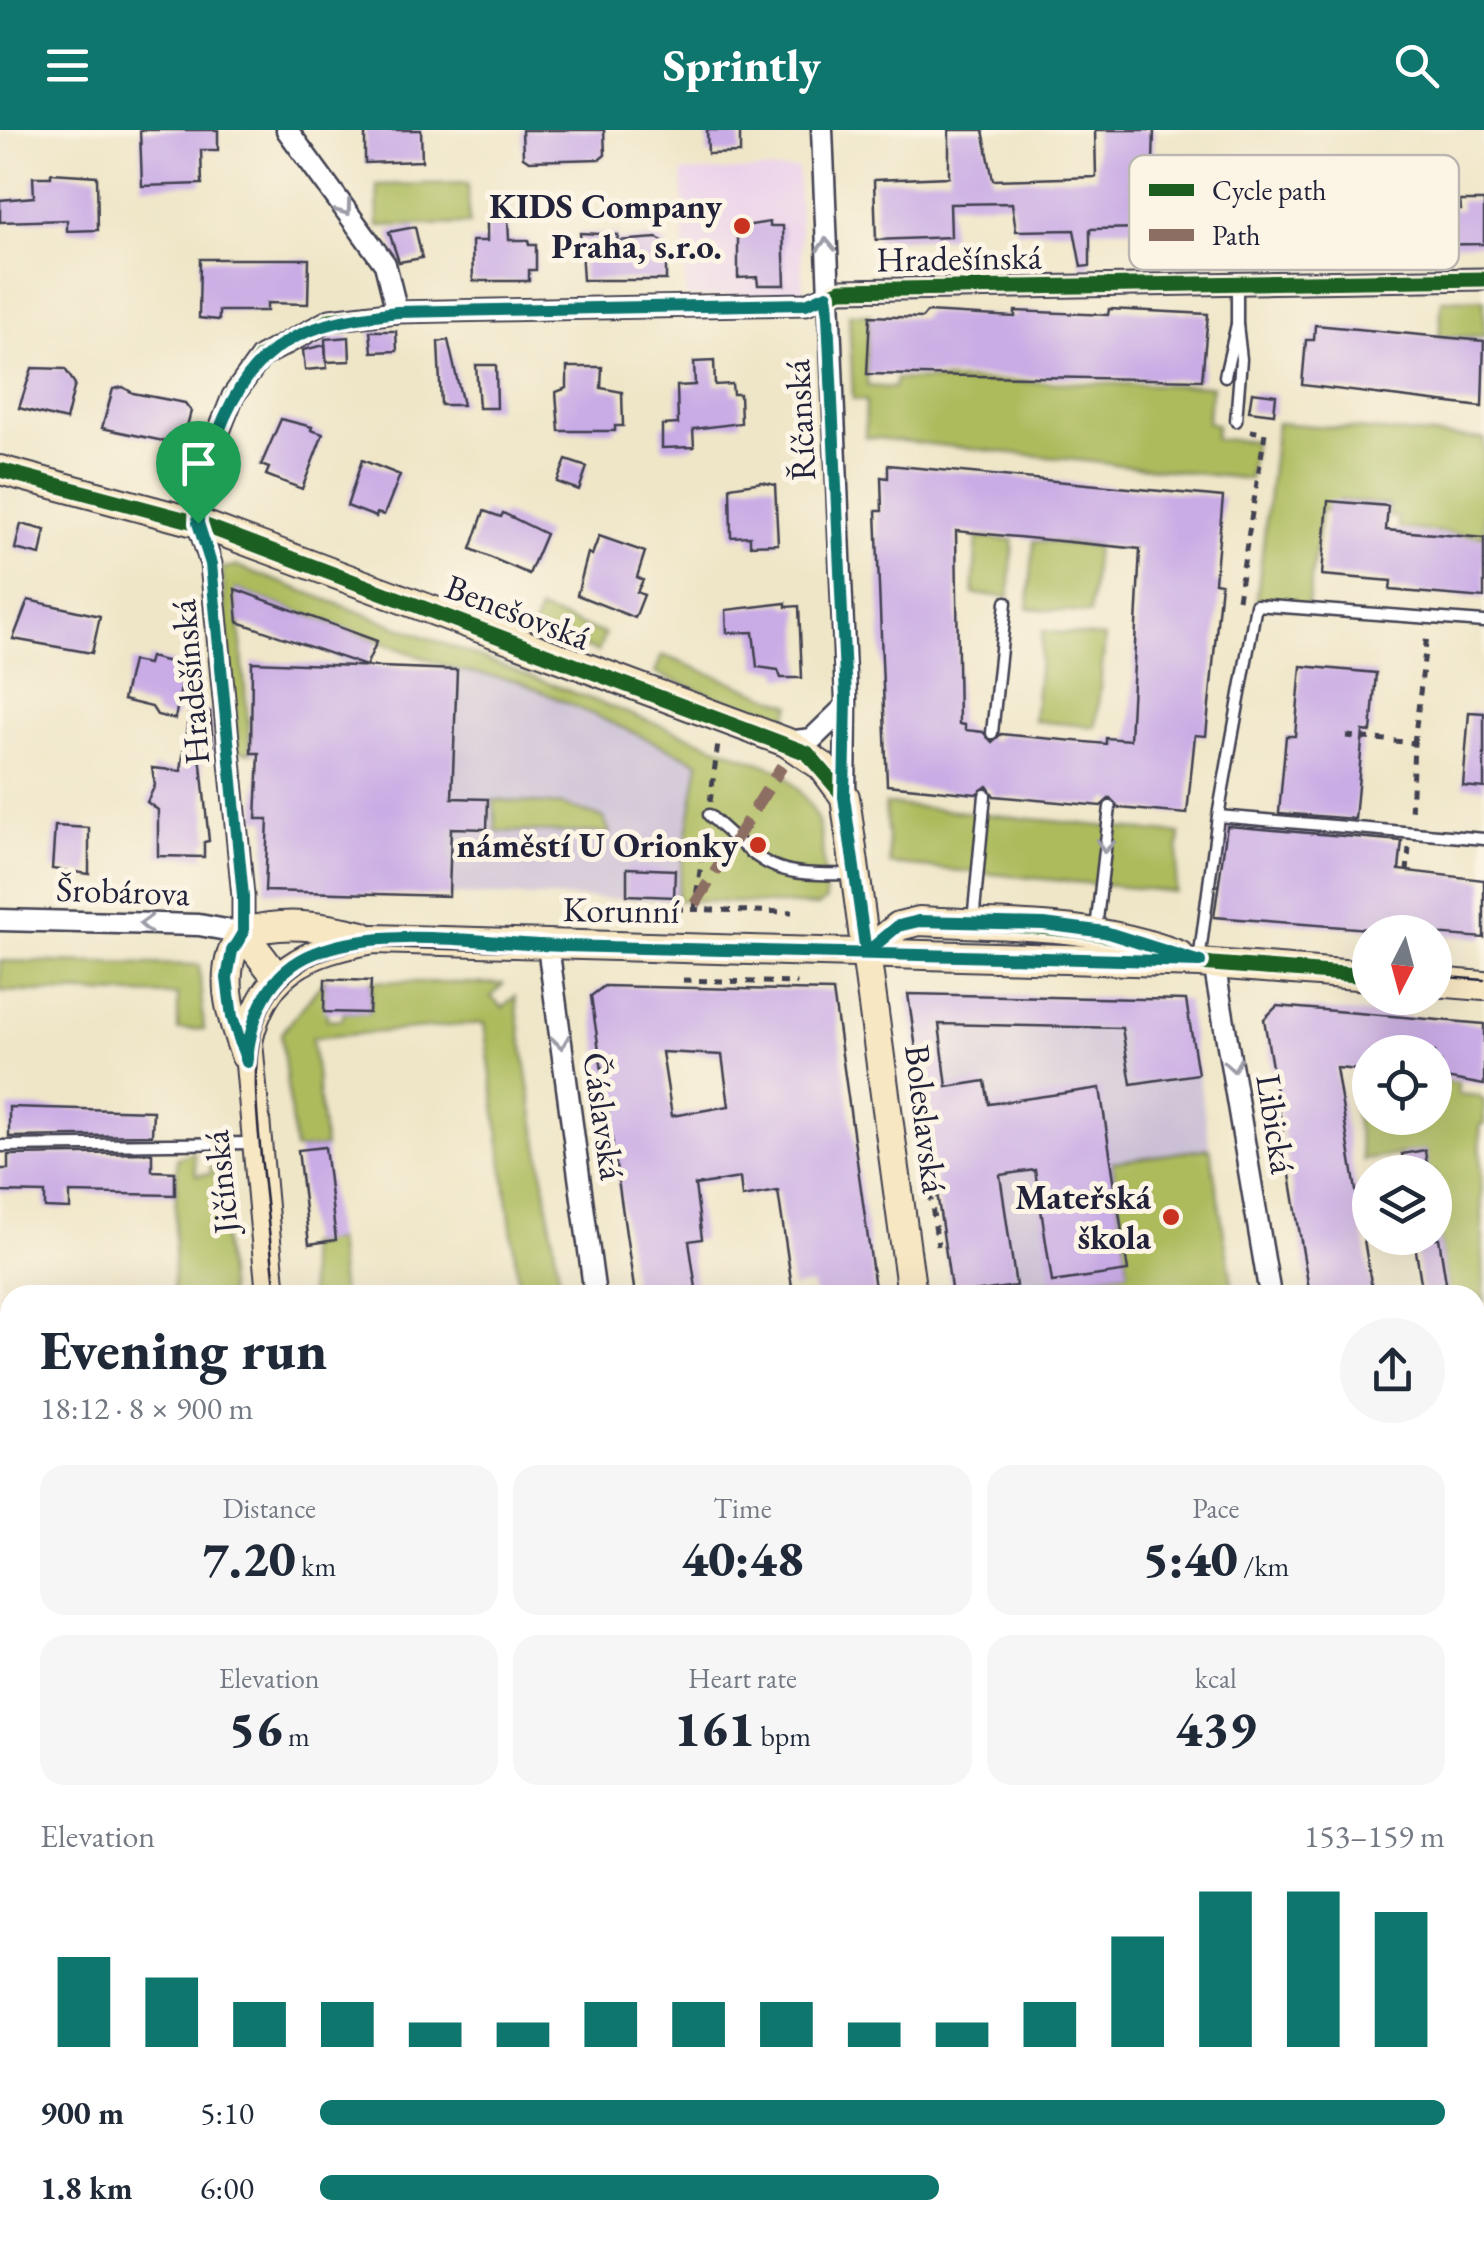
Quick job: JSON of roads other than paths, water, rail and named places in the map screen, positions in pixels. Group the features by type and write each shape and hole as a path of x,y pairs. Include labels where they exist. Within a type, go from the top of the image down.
{"street":[{"path":"288,130 386,264 397,312"},
{"name":"Říčanská","path":"822,130 845,707 844,797"},
{"name":"Hradešínská","path":"243,933 243,896 211,564 198,523 202,477 233,396 261,357 330,320 397,312 806,304 841,290 1484,279"},
{"name":"Benešovská","path":"0,470 198,523 786,742 822,766 844,797"},
{"path":"786,742 812,739 845,707"},
{"path":"844,797 866,953"},
{"name":"Šrobárova","path":"0,920 199,925 243,933"},
{"name":"Korunní","path":"866,953 904,923 973,922 1096,930 1135,938 1207,963"},
{"name":"Korunní","path":"243,933 274,926 307,926 368,937 548,946 1207,963 1352,975"},
{"path":"243,933 276,974"},
{"name":"Jičínská","path":"243,933 232,951 227,978 244,1053 269,1285"},
{"name":"Korunní","path":"276,974 312,954 368,937"},
{"name":"Čáslavská","path":"548,946 594,1285"},
{"name":"Boleslavská","path":"866,953 911,1285"},
{"name":"Libická","path":"1207,963 1268,1285"},
{"name":"Jičínská","path":"244,1053 252,1022 276,974"},
{"path":"1452,983 1484,986"}],"lane":[{"path":"1236,421 1241,359 1237,286"},
{"path":"1226,376 1238,324"},
{"path":"992,733 1006,602"},
{"path":"1207,963 1218,816 1256,605 1484,622"},
{"path":"973,922 985,795"},
{"path":"1096,930 1110,807"},
{"path":"708,815 768,865 789,874 856,874"},
{"path":"1218,816 1484,839"},
{"path":"0,1146 255,1142"}],"tram line":[{"path":"275,1285 257,1117 258,1048 265,1018 279,992 301,972 332,956 375,947 1215,970 1352,981"},
{"path":"1452,977 1484,980"}],"place":[{"name":"KIDS Company Praha, s.r.o.","path":"742,226"},
{"name":"náměstí U Orionky","path":"758,845"},
{"name":"Mateřská škola","path":"1171,1217"}]}
